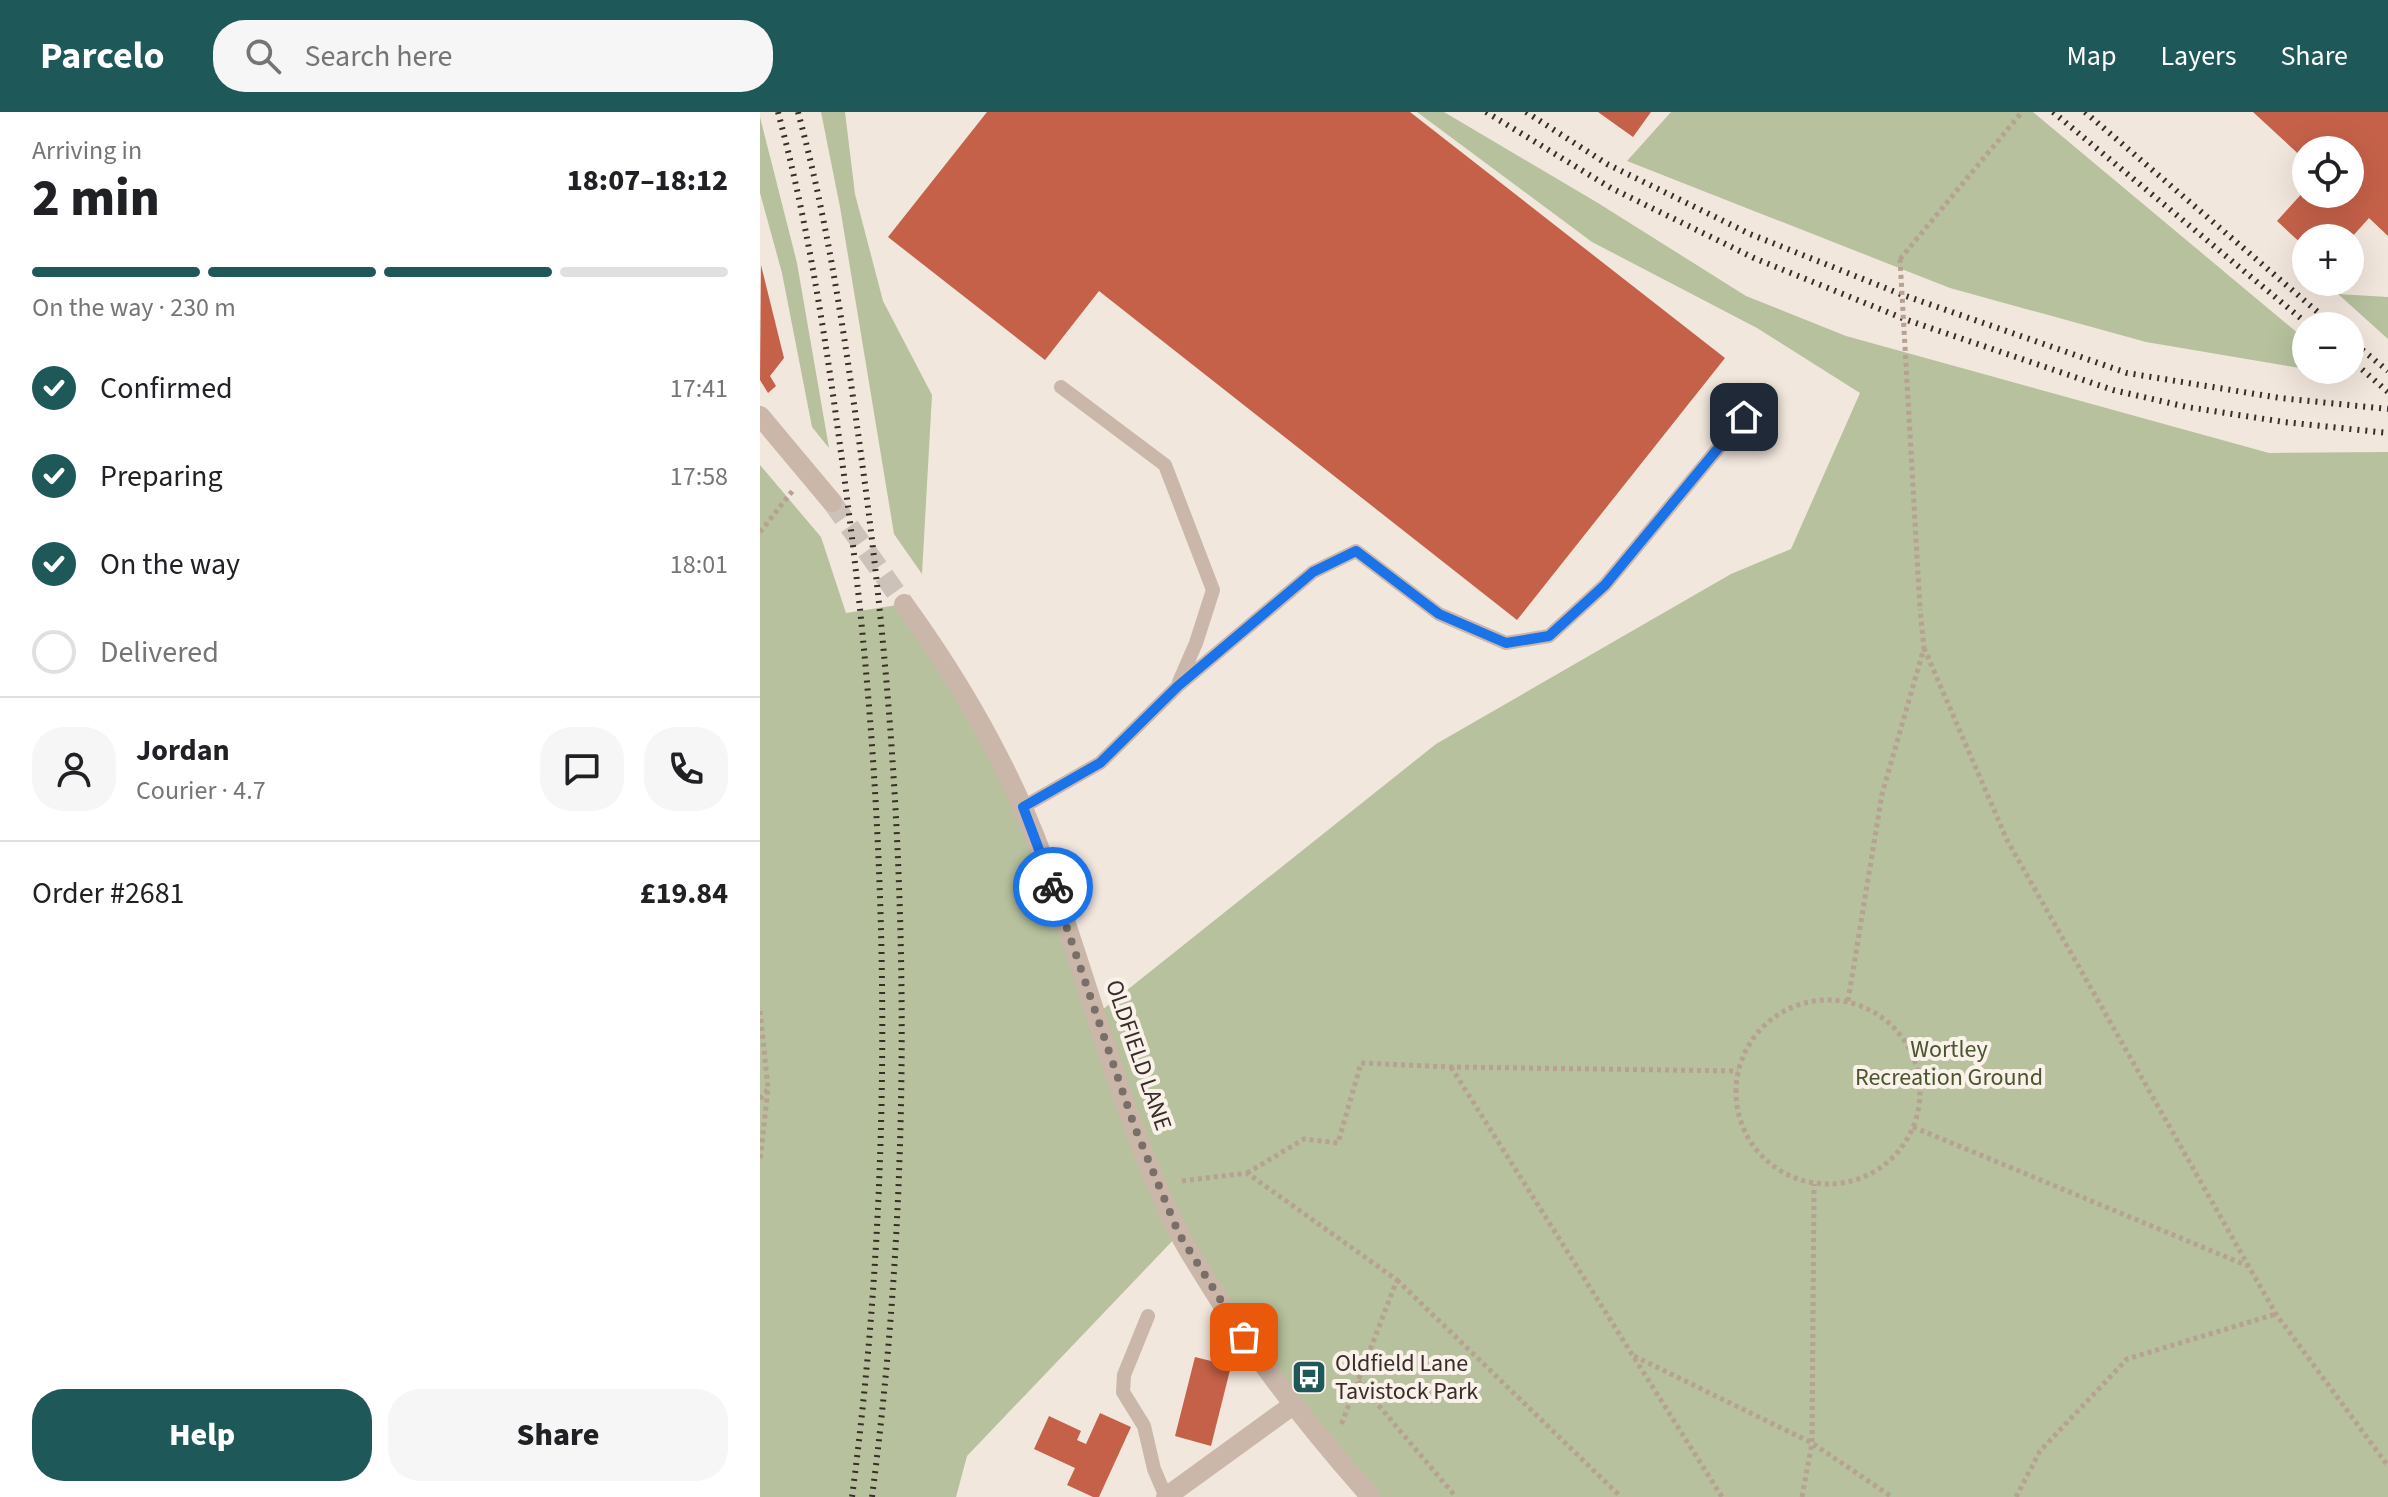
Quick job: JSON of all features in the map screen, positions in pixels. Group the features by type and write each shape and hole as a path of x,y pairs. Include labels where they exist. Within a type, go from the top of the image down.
{"street":[{"path":"760,416 832,502"},
{"name":"OLDFIELD LANE","path":"904,604 949,665 990,738 1023,807 1135,1128 1179,1234 1228,1314 1293,1405 1371,1497"},
{"path":"1166,1497 1293,1405"}],"lane":[{"path":"1061,387 1165,465 1213,590 1178,686"},
{"path":"1023,807 1100,763 1178,686 1313,572 1356,551 1439,614 1506,643 1549,636 1605,585 1764,393"},
{"path":"1148,1316 1124,1375 1123,1392 1144,1426 1154,1469 1166,1497"}],"path":[{"path":"2022,112 1900,259 1924,648 2007,840 2249,1267 2276,1314 2388,1466"},
{"path":"760,532 807,473"},
{"path":"1848,1001 1882,794 1924,648"},
{"path":"1807,1001 1848,1001 1872,1010 1892,1025 1909,1047 1918,1072 1920,1100 1913,1127 1899,1151 1878,1170 1836,1184 1814,1184 1789,1176 1767,1162 1750,1142 1739,1120 1735,1095 1738,1071 1748,1044 1767,1022 1786,1009 1807,1001"},
{"path":"760,1011 768,1088 760,1161"},
{"path":"1158,1183 1247,1173 1304,1139 1338,1143 1361,1063 1738,1071"},
{"path":"1451,1067 1722,1497"},
{"path":"760,1099 768,1088"},
{"path":"1913,1127 2249,1267"},
{"path":"1247,1173 1397,1280 1621,1497"},
{"path":"1802,1497 1812,1443 1814,1184"},
{"path":"1330,1452 1397,1280"},
{"path":"2016,1497 2040,1451 2127,1359 2276,1314"},
{"path":"1633,1356 1812,1443 1892,1497"},
{"path":"1358,1381 1456,1497"}],"green space":[{"path":"821,112 845,112 855,194 883,301 932,395 922,574 894,534 840,207"},
{"name":"Wortley Recreation Ground","path":"1417,112 1444,112 1598,203 1746,296 1846,336 2269,453 2388,452 2388,1497 1364,1497 1179,1234 967,1456 956,1497 760,1497 760,465 821,537 846,613 904,604 990,738 1097,1014 1436,744 1731,574 1791,549 1860,393 1757,328 1592,242"},
{"path":"1671,112 2033,112 2292,328 2292,367 2146,342 1950,288 1627,161"},
{"path":"760,117 797,263 829,448 812,427 782,273 760,193"},
{"path":"2340,296 2388,297 2388,339 2364,317 2364,312 2358,312"}],"building":[{"path":"987,112 1410,112 1725,358 1517,620 1099,291 1045,360 888,237"},
{"path":"1598,112 1651,112 1633,137"},
{"path":"2253,112 2388,112 2388,236 2369,218 2364,224 2292,224 2292,235 2277,221 2292,204 2292,208 2364,208 2364,136 2292,136 2292,148"},
{"path":"761,265 784,358 770,376 776,386 768,393 760,380"},
{"path":"1195,1357 1231,1366 1211,1446 1175,1436"},
{"path":"1100,1413 1131,1427 1099,1497 1093,1497 1067,1485 1075,1468 1034,1449 1049,1416 1081,1431 1077,1440 1086,1444"}],"tunnel":[{"path":"832,502 904,604"}],"railway":[{"path":"778,112 810,255 841,449 861,622 879,872 882,997 876,1247 852,1497"},
{"path":"798,112 829,250 865,484 880,610 898,864 902,990 896,1244 872,1497"},
{"path":"1486,112 1611,188 1754,258 1907,320 2113,390 2187,407 2284,422 2388,433"},
{"path":"1526,112 1607,164 1750,234 1903,295 2127,373 2280,398 2388,409"},
{"path":"2053,112 2293,312"},
{"path":"2085,112 2318,312"},
{"path":"2364,351 2388,371"},
{"path":"2364,371 2388,392"}],"way so far":[{"path":"1053,887 1135,1128 1179,1234 1244,1337"}],"place":[{"name":"Oldfield Lane Tavistock Park","path":"1309,1377"}],"route":[{"path":"1053,887 1023,807 1100,763 1178,686 1313,572 1356,551 1439,614 1506,643 1549,636 1605,585 1744,417"}]}
